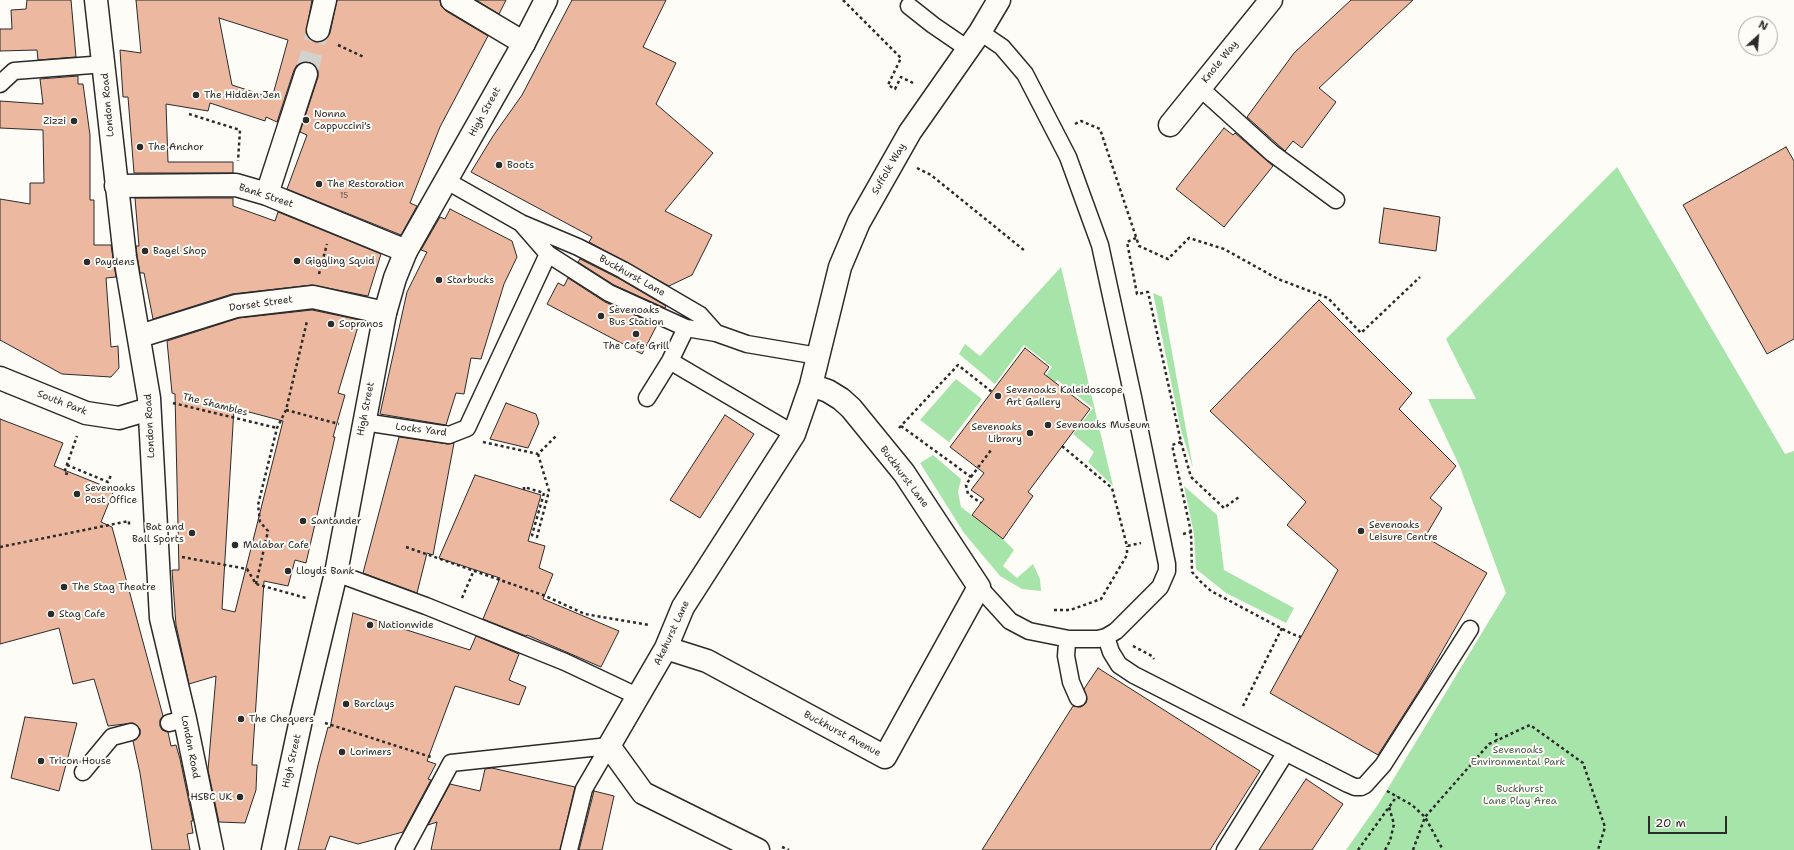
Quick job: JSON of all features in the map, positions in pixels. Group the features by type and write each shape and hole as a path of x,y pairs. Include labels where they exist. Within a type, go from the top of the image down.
{"street":[{"name":"London Road","path":"96,0 105,64 116,186 125,257 140,336 149,403 156,552 161,618 177,721 212,850"},
{"path":"325,0 326,36"},
{"path":"452,0 524,43"},
{"name":"High Street","path":"273,850 302,715 336,573 385,313 395,278 406,251 524,43 546,0"},
{"name":"Suffolk Way","path":"818,356 840,267 856,228 896,155 935,95 980,32 999,0"},
{"name":"Knole Way","path":"1170,125 1271,0"},
{"path":"267,194 306,74"},
{"name":"Bank Street","path":"116,186 236,185 267,194 406,251"},
{"name":"Dorset Street","path":"140,336 236,306 313,297 385,313"},
{"name":"Akehurst Lane","path":"609,746 639,698 670,639 691,594 785,452 794,434 811,385 818,356"},
{"name":"South Park","path":"0,378 86,414 119,418 149,403"},
{"name":"Buckhurst Lane","path":"811,385 828,391 842,399 851,408 904,473 979,587"},
{"name":"Buckhurst Avenue","path":"670,639 707,661 885,757 979,587"},
{"path":"609,746 643,793 758,850"}],"lane":[{"path":"909,6 968,49"},
{"path":"979,587 1010,621 1016,625 1043,634 1070,639 1098,639 1106,637 1116,631 1160,587 1167,572 1168,564 1164,539 1100,245 1077,180 1056,134 1025,74 1002,47 980,32"},
{"path":"0,84 14,71 105,64"},
{"path":"1200,88 1272,153 1336,200"},
{"name":"Buckhurst Lane","path":"447,181 521,223 578,246 623,270 700,315 716,333 747,344 818,356"},
{"path":"521,223 548,254 609,293 686,328 716,333"},
{"name":"Locks Yard","path":"363,426 449,435 467,428 548,254"},
{"path":"647,398 670,361 686,328"},
{"path":"670,361 794,434"},
{"path":"336,573 454,617 565,662 639,698"},
{"path":"1106,637 1111,652 1119,665 1134,675 1355,787 1365,785 1383,765 1470,629"},
{"path":"1070,639 1067,643 1066,656 1071,682 1078,698"},
{"path":"83,772 112,737 131,732"},
{"path":"404,850 451,763 609,746"},
{"path":"570,850 584,789 609,746"},
{"path":"1225,850 1286,752"}],"path":[{"path":"843,0 901,58 888,85 895,89 901,76 935,95"},
{"path":"326,36 364,57"},
{"path":"189,114 240,130 236,185"},
{"path":"1056,134 1081,121 1100,129 1139,246 1168,259 1189,238 1224,249 1278,279 1328,298 1361,333 1420,278"},
{"path":"915,167 931,175 1025,251"},
{"path":"1136,238 1127,242 1136,294 1148,292 1181,442 1191,477 1224,508 1239,496"},
{"path":"881,446 958,365 992,392"},
{"name":"The Shambles","path":"149,403 277,428 258,505 260,522 268,531 256,584"},
{"path":"286,410 363,426"},
{"path":"68,474 64,473 66,465 86,414"},
{"path":"901,426 971,477"},
{"path":"449,435 538,454"},
{"path":"538,454 558,435"},
{"path":"1181,442 1172,445 1191,532 1192,572 1211,591 1301,637"},
{"path":"1054,610 1070,610 1101,598 1128,555 1112,488 1062,446"},
{"path":"981,503 968,494 966,485 991,450"},
{"path":"524,490 524,487 544,493 532,535 537,536 549,491 538,454"},
{"path":"66,465 108,482 111,475"},
{"path":"0,547 129,521 130,528"},
{"path":"1127,546 1191,532"},
{"path":"406,547 543,595 585,614 670,639"},
{"path":"156,552 247,569 256,584 328,604"},
{"path":"454,617 474,570"},
{"path":"1242,708 1282,628"},
{"path":"302,715 451,763"},
{"path":"1413,850 1425,817 1489,744 1530,725 1583,763 1605,827 1598,850"},
{"path":"1496,733 1497,740"},
{"path":"1370,781 1412,805 1425,817 1443,850"},
{"path":"1358,850 1397,796"},
{"path":"1384,850 1390,841 1394,824 1388,808"}],"green space":[{"path":"1617,167 1785,454 1794,451 1794,850 1346,850 1379,803 1506,593 1460,467 1428,399 1476,399 1446,339"},
{"path":"1061,267 1113,486 1088,462 1094,452 1073,434 1093,408 1057,380 1040,403 1031,396 1052,367 1024,345 995,384 959,354 965,344 980,356"},
{"path":"1153,293 1162,297 1193,468 1181,430"},
{"path":"956,379 982,399 949,442 920,420"},
{"path":"933,455 961,479 958,492 961,507 1003,539 1014,550 1003,566 1017,578 1033,564 1040,579 1041,591 1022,589 1000,576 964,533 920,463"},
{"path":"1184,486 1217,515 1224,570 1294,608 1286,623 1226,593 1196,569 1194,534"}],"building":[{"path":"27,0 71,0 76,57 38,60 37,50 0,51 0,29 12,29 11,10 26,9"},
{"path":"136,0 312,0 306,33 310,39 316,42 322,42 330,33 337,0 440,0 441,6 446,11 488,36 440,127 410,203 417,206 401,235 287,189 307,135 300,132 318,77 316,66 309,62 303,62 297,65 294,70 277,122 266,117 265,121 210,103 208,111 166,104 168,162 233,162 233,173 134,173 128,97 123,97 120,50 141,53","holes":["219,18 288,40 272,98 232,85"]},
{"path":"476,0 506,0 499,14"},
{"path":"572,0 666,0 643,47 676,63 656,104 713,153 665,211 712,235 692,275 669,286 589,242 592,237 471,172 493,136 522,95"},
{"path":"1351,0 1413,0 1319,88 1336,102 1302,148 1293,141 1285,151 1247,117 1294,53"},
{"path":"78,76 78,84 83,84 90,135 90,200 94,200 94,245 111,245 116,277 106,278 111,347 118,346 119,368 111,377 62,374 0,340 0,199 30,204 30,183 44,183 43,130 0,128 0,101 43,104 40,79"},
{"path":"1224,128 1233,135 1235,133 1273,166 1224,227 1176,189"},
{"path":"1786,147 1794,161 1794,339 1767,354 1683,205"},
{"path":"135,198 233,198 233,206 275,221 278,212 381,254 368,296 312,285 232,294 153,319 144,273 140,273 137,255 136,246 139,246"},
{"path":"1384,208 1440,217 1436,251 1379,243"},
{"path":"450,209 512,241 517,257 504,284 481,359 471,358 464,394 456,393 446,425 380,414 407,292 427,252 421,250 440,217 445,219"},
{"path":"580,259 618,278 666,306 665,308 614,285 578,262"},
{"name":"Sevenoaks Bus Station","path":"568,278 605,302 657,325 642,354 547,304 558,283 564,286"},
{"name":"Sevenoaks Leisure Centre","path":"1319,300 1412,393 1399,409 1456,466 1430,498 1442,508 1425,537 1487,573 1422,686 1378,755 1270,693 1338,570 1287,525 1306,502 1210,411"},
{"path":"312,310 360,320 338,393 345,395 333,437 335,437 306,563 295,560 288,586 264,581 252,765 257,765 256,790 245,823 219,822 208,770 216,676 189,684 176,625 172,570 179,570 175,394 172,393 167,341 239,318","holes":["234,408 283,421 235,612 222,609"]},
{"path":"1025,348 1049,367 1044,374 1090,409 1028,492 1033,496 1003,539 972,515 984,499 971,490 984,473 950,447"},
{"path":"506,403 536,414 539,423 528,448 490,439"},
{"path":"725,415 754,434 700,518 670,500"},
{"path":"0,419 63,443 54,466 114,490 101,522 112,527 163,716 160,720 160,726 162,730 168,732 171,746 176,745 180,759 193,821 191,821 193,833 187,834 190,850 152,850 140,773 133,741 140,735 140,729 133,723 108,726 94,679 73,684 59,628 0,644"},
{"path":"399,437 448,444 454,443 433,555 427,553 417,593 363,573"},
{"path":"475,475 541,495 528,541 545,546 539,568 553,574 543,599 619,631 601,667 527,635 526,636 483,619 500,578 439,558"},
{"path":"353,613 470,650 476,636 519,654 509,680 526,687 519,705 455,686 427,761 436,764 428,779 431,780 403,832 358,844 330,836 325,850 298,850 328,727 330,728"},
{"path":"1098,668 1260,771 1210,850 982,850 1073,706 1081,707 1086,703 1087,699 1084,689"},
{"name":"Tricon House","path":"25,717 77,723 59,791 11,778"},
{"path":"492,768 575,787 560,850 431,850 437,822 428,825 450,784 480,791 485,769"},
{"path":"1306,779 1343,804 1312,850 1259,850"},
{"path":"594,791 614,796 602,850 579,850"}],"tunnel":[{"path":"306,74 318,30"}],"place":[{"name":"The Hidden Jen","path":"196,95"},
{"name":"Nonna Cappuccini's","path":"306,120"},
{"name":"Zizzi","path":"74,121"},
{"name":"The Anchor","path":"140,147"},
{"name":"Boots","path":"499,165"},
{"name":"The Restoration","path":"319,184"},
{"name":"Bagel Shop","path":"145,251"},
{"name":"Giggling Squid","path":"297,261"},
{"name":"Paydens","path":"87,262"},
{"name":"Starbucks","path":"439,280"},
{"name":"Sevenoaks Bus Station","path":"601,316"},
{"name":"Sopranos","path":"331,324"},
{"name":"The Cafe Grill","path":"636,334"},
{"name":"Sevenoaks Kaleidoscope Art Gallery","path":"998,396"},
{"name":"Sevenoaks Museum","path":"1048,425"},
{"name":"Sevenoaks Library","path":"1030,433"},
{"name":"Sevenoaks Post Office","path":"77,494"},
{"name":"Santander","path":"303,521"},
{"name":"Sevenoaks Leisure Centre","path":"1361,531"},
{"name":"Bat and Ball Sports","path":"192,533"},
{"name":"Malabar Cafe","path":"235,545"},
{"name":"Lloyds Bank","path":"288,571"},
{"name":"The Stag Theatre","path":"64,587"},
{"name":"Stag Cafe","path":"51,614"},
{"name":"Nationwide","path":"370,625"},
{"name":"Barclays","path":"346,704"},
{"name":"The Chequers","path":"241,719"},
{"name":"Lorimers","path":"342,752"},
{"name":"Tricon House","path":"41,761"},
{"name":"HSBC UK","path":"240,797"}],"park label":[{"name":"Sevenoaks Environmental Park","path":"1518,756"},
{"name":"Buckhurst Lane Play Area","path":"1520,794"}]}
